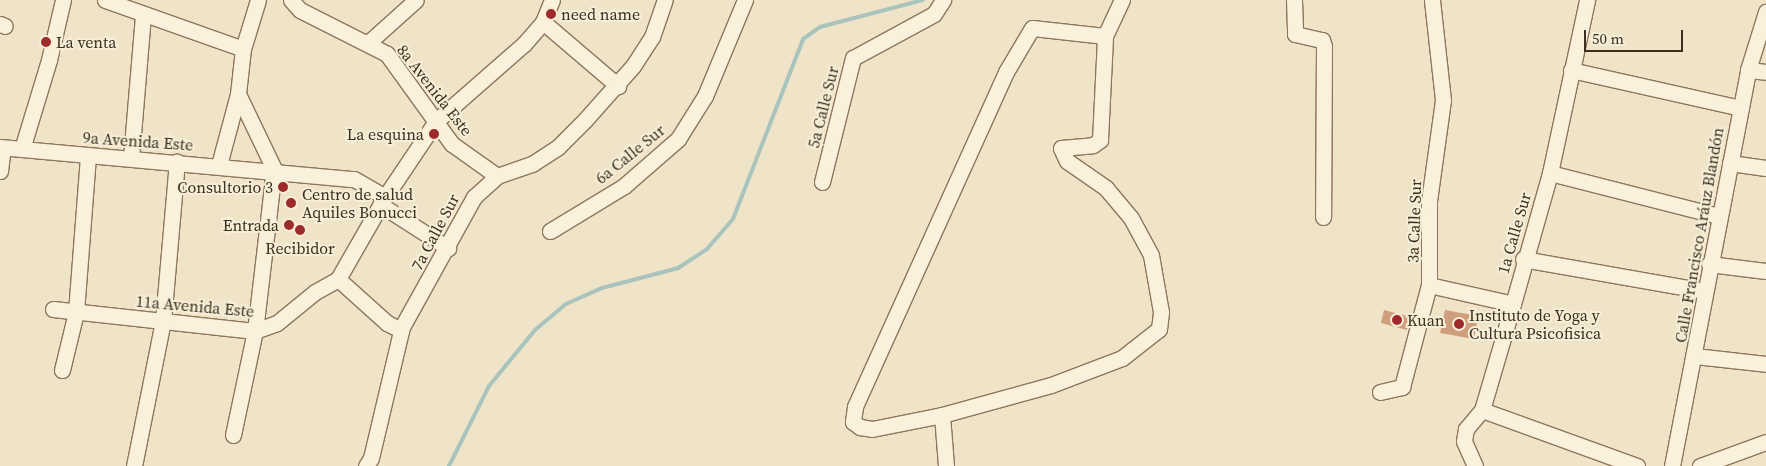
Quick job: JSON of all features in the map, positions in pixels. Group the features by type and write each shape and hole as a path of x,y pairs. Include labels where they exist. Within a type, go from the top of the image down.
{"street":[{"path":"22,150 49,60 63,0"},
{"path":"105,0 243,50"},
{"path":"219,165 238,94 243,50 258,0"},
{"path":"368,43 416,0"},
{"path":"401,330 387,323 341,274 383,201 436,122 524,44 543,22 552,0"},
{"name":"7a Calle Sur","path":"366,466 371,458 401,330 448,248 474,197 497,176 532,164 558,147 618,86 652,36 665,0"},
{"name":"6a Calle Sur","path":"550,231 624,186 678,138 706,96 745,0"},
{"name":"5a Calle Sur","path":"822,182 853,58 934,14 942,0"},
{"path":"1105,36 1032,28 1006,72 852,414 853,422 860,428 872,429 942,415 1085,373 1122,358 1159,329 1161,312 1151,255 1131,218 1106,188 1067,161 1061,148 1093,145 1100,140 1105,36 1122,0"},
{"path":"1294,0 1295,34 1322,40 1324,46 1323,217"},
{"name":"3a Calle Sur","path":"1380,392 1396,391 1402,387 1429,286 1429,201 1444,100 1432,0"},
{"name":"1a Calle Sur","path":"1475,466 1464,441 1466,429 1482,410 1513,304 1523,259 1550,173 1587,0"},
{"name":"8a Avenida Este","path":"300,4 387,54 452,144 497,176"},
{"name":"Calle Francisco Aráuz Blandón","path":"1672,466 1695,356 1709,264 1748,70 1766,12"},
{"path":"131,158 143,14"},
{"path":"543,22 618,86"},
{"path":"1571,70 1741,108"},
{"path":"1748,70 1766,72"},
{"path":"233,434 255,331 274,169 238,94"},
{"path":"0,172 2,148"},
{"name":"9a Avenida Este","path":"2,148 274,169 354,179 448,248"},
{"path":"62,370 76,312 88,155"},
{"path":"134,466 163,321 177,162"},
{"path":"1730,163 1766,168"},
{"path":"1550,173 1719,216"},
{"path":"1523,259 1704,291"},
{"path":"1709,264 1766,271"},
{"name":"11a Avenida Este","path":"53,309 255,331 277,323 315,292 341,274"},
{"path":"1429,286 1513,304"},
{"path":"1695,356 1766,364"},
{"path":"1482,410 1637,466"},
{"path":"942,415 946,466"},
{"path":"1700,466 1766,442"}],"building":[{"name":"Kuan","path":"1384,310 1411,317 1407,330 1381,323"},
{"name":"Instituto de Yoga y Cultura Psicofisica","path":"1445,310 1478,316 1474,339 1440,333"}],"waterway":[{"path":"449,466 489,386 535,330 566,304 602,288 678,268 707,249 733,219 803,39 820,27 923,0"}],"place":[{"name":"need name","path":"551,14"},
{"name":"La venta","path":"46,42"},
{"name":"La esquina","path":"434,134"},
{"name":"Consultorio 3","path":"283,187"},
{"name":"Centro de salud Aquiles Bonucci","path":"291,203"},
{"name":"Entrada","path":"289,225"},
{"name":"Recibidor","path":"300,230"},
{"name":"Kuan","path":"1397,320"},
{"name":"Instituto de Yoga y Cultura Psicofisica","path":"1459,324"}]}
